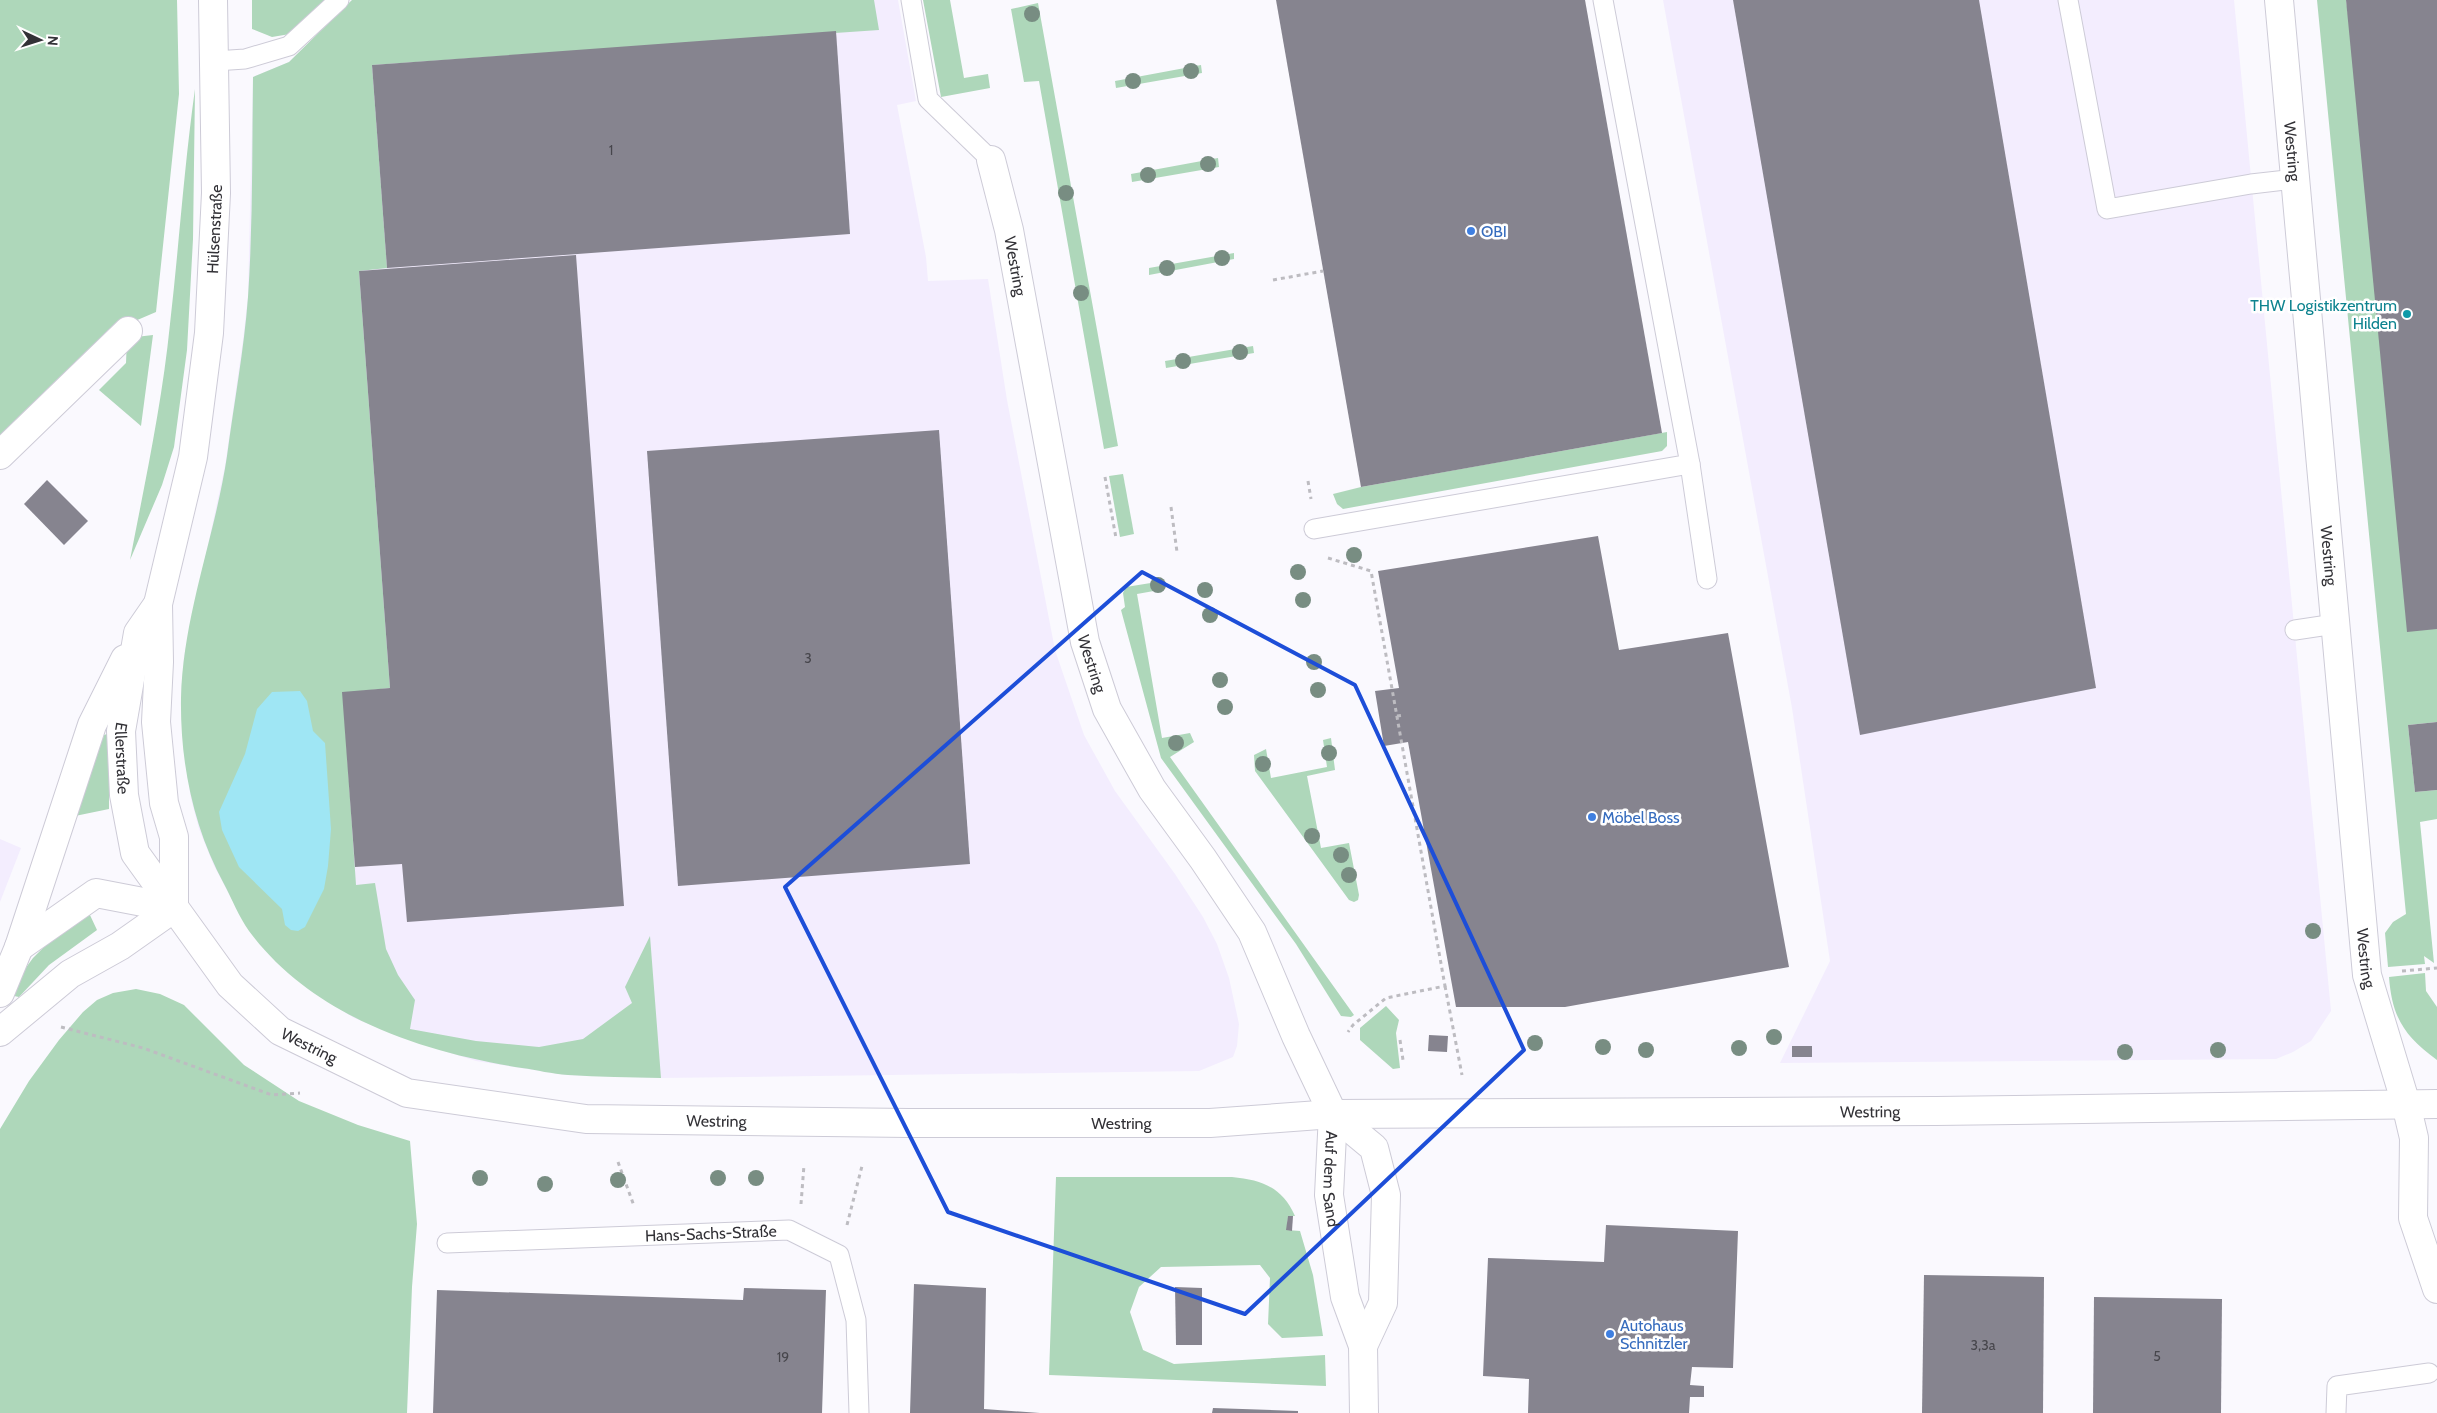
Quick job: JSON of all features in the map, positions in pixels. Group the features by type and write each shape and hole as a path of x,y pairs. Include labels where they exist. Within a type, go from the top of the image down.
{"main road":[{"name":"Hülsenstraße","path":"193,457 209,333 216,193 213,0"},
{"name":"Westring","path":"2279,0 2367,975 2406,1104 2415,1146 2412,1218 2437,1289"},
{"name":"Westring","path":"991,160 1009,230 1085,642 1108,709 1152,789 1204,859 1252,932 1288,1020 1333,1114"},
{"path":"0,455 128,331"},
{"name":"Ellerstraße","path":"174,908 174,838 164,803 156,722 159,662 158,604 193,457"},
{"name":"Ellerstraße","path":"158,604 138,633 121,731 126,816 135,853 174,908"},
{"path":"0,993 20,947 92,724 138,633"},
{"path":"20,947 96,893 174,908"},
{"name":"Westring","path":"174,908 230,985 280,1031 407,1093 586,1119 909,1123 1210,1123 1333,1114 1886,1112 2437,1104"},
{"path":"0,1032 70,974 120,946 174,908"},
{"name":"Auf dem Sand","path":"1333,1114 1374,1148 1386,1195 1383,1303 1363,1346"},
{"name":"Auf dem Sand","path":"1333,1114 1329,1195 1345,1297 1363,1346 1364,1413"}],"lane":[{"path":"215,61 245,58 289,46 339,0"},
{"path":"911,0 928,99 991,160"},
{"path":"1603,0 1690,464 1707,579"},
{"path":"2068,0 2107,209 2252,184 2295,179"},
{"path":"1314,529 1690,464"},
{"path":"2295,630 2335,624"},
{"name":"Hans-Sachs-Straße","path":"447,1244 789,1230 839,1255"},
{"path":"839,1255 856,1320 859,1413"},
{"path":"2336,1413 2337,1386 2429,1373"}],"path":[{"path":"1273,280 1323,271"},
{"path":"1105,476 1116,538"},
{"path":"1171,506 1178,552"},
{"path":"1335,561 1371,571 1462,1075"},
{"path":"1397,716 1404,715"},
{"path":"2415,970 2437,968"},
{"path":"1348,1032 1353,1025 1386,998 1445,986"},
{"path":"61,1027 143,1048 272,1095 300,1093"},
{"path":"1400,1040 1403,1060"},
{"path":"618,1162 644,1236"},
{"path":"798,1234 804,1165"},
{"path":"839,1255 862,1166"}],"highlighted area":[{"path":"1142,572 1355,685 1524,1050 1245,1314 948,1212 785,887"}],"shaded area":[{"path":"352,0 898,0 916,101 897,105 926,257 928,281 988,279 1007,400 1055,650 1084,735 1115,791 1175,874 1203,917 1217,944 1229,978 1239,1024 1237,1046 1233,1057 1199,1071 661,1078 566,1075 476,1061 400,1037 354,1018 311,991 273,958 248,929 214,866 199,829 191,799 183,747 181,699 184,656 225,466 243,340 248,296 253,77 289,62"},
{"path":"1663,0 2234,0 2331,1011 2311,1041 2293,1052 2276,1059 1780,1063 1830,961 1792,708"},
{"path":"0,839 21,848 0,902"}],"green space":[{"path":"0,0 177,0 179,94 156,312 108,330 0,437"},
{"path":"252,0 326,0 290,34 272,37 252,29"},
{"path":"352,0 874,0 879,30 372,65 387,268 359,271 390,688 343,693 356,885 375,883 386,949 398,975 415,1000 410,1029 476,1041 539,1047 583,1039 632,1003 625,987 650,936 661,1078 562,1074 484,1061 408,1040 371,1025 336,1007 304,986 275,961 249,931 213,862 190,794 181,722 183,667 193,606 222,486 244,337 251,242 253,77 289,62"},
{"path":"923,0 950,0 964,78 988,74 990,88 941,97"},
{"path":"2317,0 2346,0 2437,629 2437,722 2408,725 2415,792 2437,790 2437,819 2420,822 2434,963 2424,956 2425,964 2388,967 2385,933 2393,922 2406,914"},
{"path":"1038,3 1118,446 1104,449 1039,81 1024,82 1011,9"},
{"path":"1201,65 1202,73 1116,88 1115,81"},
{"path":"195,89 193,239 187,350 174,447 162,485 130,560 153,443 167,354"},
{"path":"1218,158 1219,167 1132,182 1131,174"},
{"path":"1234,253 1234,259 1149,275 1149,268"},
{"path":"153,335 141,426 99,390 126,363 127,338"},
{"path":"1253,346 1254,353 1166,368 1165,361"},
{"path":"1667,432 1667,446 1662,451 1343,509 1337,504 1333,494 1361,487"},
{"path":"1123,474 1134,534 1120,537 1109,476"},
{"path":"1163,581 1165,589 1137,594 1162,738 1190,733 1194,742 1170,757 1354,1015 1351,1017 1341,1016 1296,944 1161,758 1121,610 1125,607 1123,593 1126,587"},
{"path":"107,734 109,736 109,809 75,816 104,735"},
{"path":"1331,738 1335,770 1307,776 1321,848 1349,843 1359,895 1358,900 1354,902 1349,900 1255,771 1254,755 1266,749 1271,778 1327,767 1323,740"},
{"path":"89,913 97,930 49,965 19,997 14,996 11,988 33,958 57,934"},
{"path":"2425,973 2426,991 2437,1007 2437,1060 2416,1043 2402,1024 2393,1003 2389,977"},
{"path":"136,989 160,994 184,1005 244,1065 299,1101 358,1125 410,1141 417,1224 412,1287 407,1413 0,1413 0,1129 29,1081 59,1040 83,1012 97,1000 113,993"},
{"path":"1386,1006 1399,1020 1396,1033 1400,1068 1393,1069 1360,1040 1360,1028"},
{"path":"1056,1177 1232,1177 1262,1183 1277,1192 1290,1206 1295,1216 1288,1216 1287,1230 1300,1231 1313,1275 1323,1336 1282,1338 1268,1324 1270,1278 1260,1265 1161,1267 1139,1287 1130,1312 1143,1350 1174,1364 1325,1355 1326,1386 1049,1375"}],"water":[{"path":"300,691 307,701 313,731 325,743 331,829 324,889 305,927 298,931 291,930 285,925 282,909 239,867 222,830 219,812 245,754 257,709 272,692"}],"building":[{"name":"OBI","path":"1276,0 1585,0 1662,433 1361,487"},
{"path":"1733,0 1979,0 2096,688 1860,735"},
{"name":"THW Logistikzentrum Hilden","path":"2346,0 2437,0 2437,629 2407,632"},
{"path":"836,31 850,234 387,268 372,65"},
{"path":"576,255 624,906 407,922 402,864 355,867 342,692 390,688 359,271"},
{"path":"939,430 970,864 678,886 647,451"},
{"path":"47,480 88,521 64,545 24,504"},
{"name":"Möbel Boss","path":"1598,536 1619,650 1728,633 1789,967 1565,1007 1456,1007 1408,742 1384,746 1375,691 1399,688 1378,571"},
{"path":"2437,722 2437,790 2415,792 2408,725"},
{"path":"1429,1035 1448,1036 1447,1052 1428,1051"},
{"path":"1792,1046 1812,1046 1812,1057 1792,1057"},
{"path":"1288,1216 1293,1216 1292,1231 1286,1230"},
{"name":"Autohaus Schnitzler","path":"1606,1225 1738,1231 1733,1368 1692,1367 1690,1385 1704,1386 1704,1397 1690,1397 1689,1413 1528,1413 1529,1379 1483,1376 1488,1258 1604,1262"},
{"path":"1924,1275 2044,1277 2043,1413 1922,1413"},
{"path":"914,1284 986,1288 984,1409 1040,1413 910,1413"},
{"path":"1175,1287 1202,1288 1202,1345 1176,1345"},
{"path":"744,1288 826,1290 822,1413 433,1413 437,1290 743,1300"},
{"path":"2094,1297 2222,1299 2221,1413 2093,1413"},
{"path":"1213,1408 1298,1411 1298,1413 1212,1413"}],"place":[{"name":"OBI","path":"1471,231"},
{"name":"THW Logistikzentrum Hilden","path":"2407,314"},
{"name":"Möbel Boss","path":"1592,817"},
{"name":"Autohaus Schnitzler","path":"1610,1334"}]}
